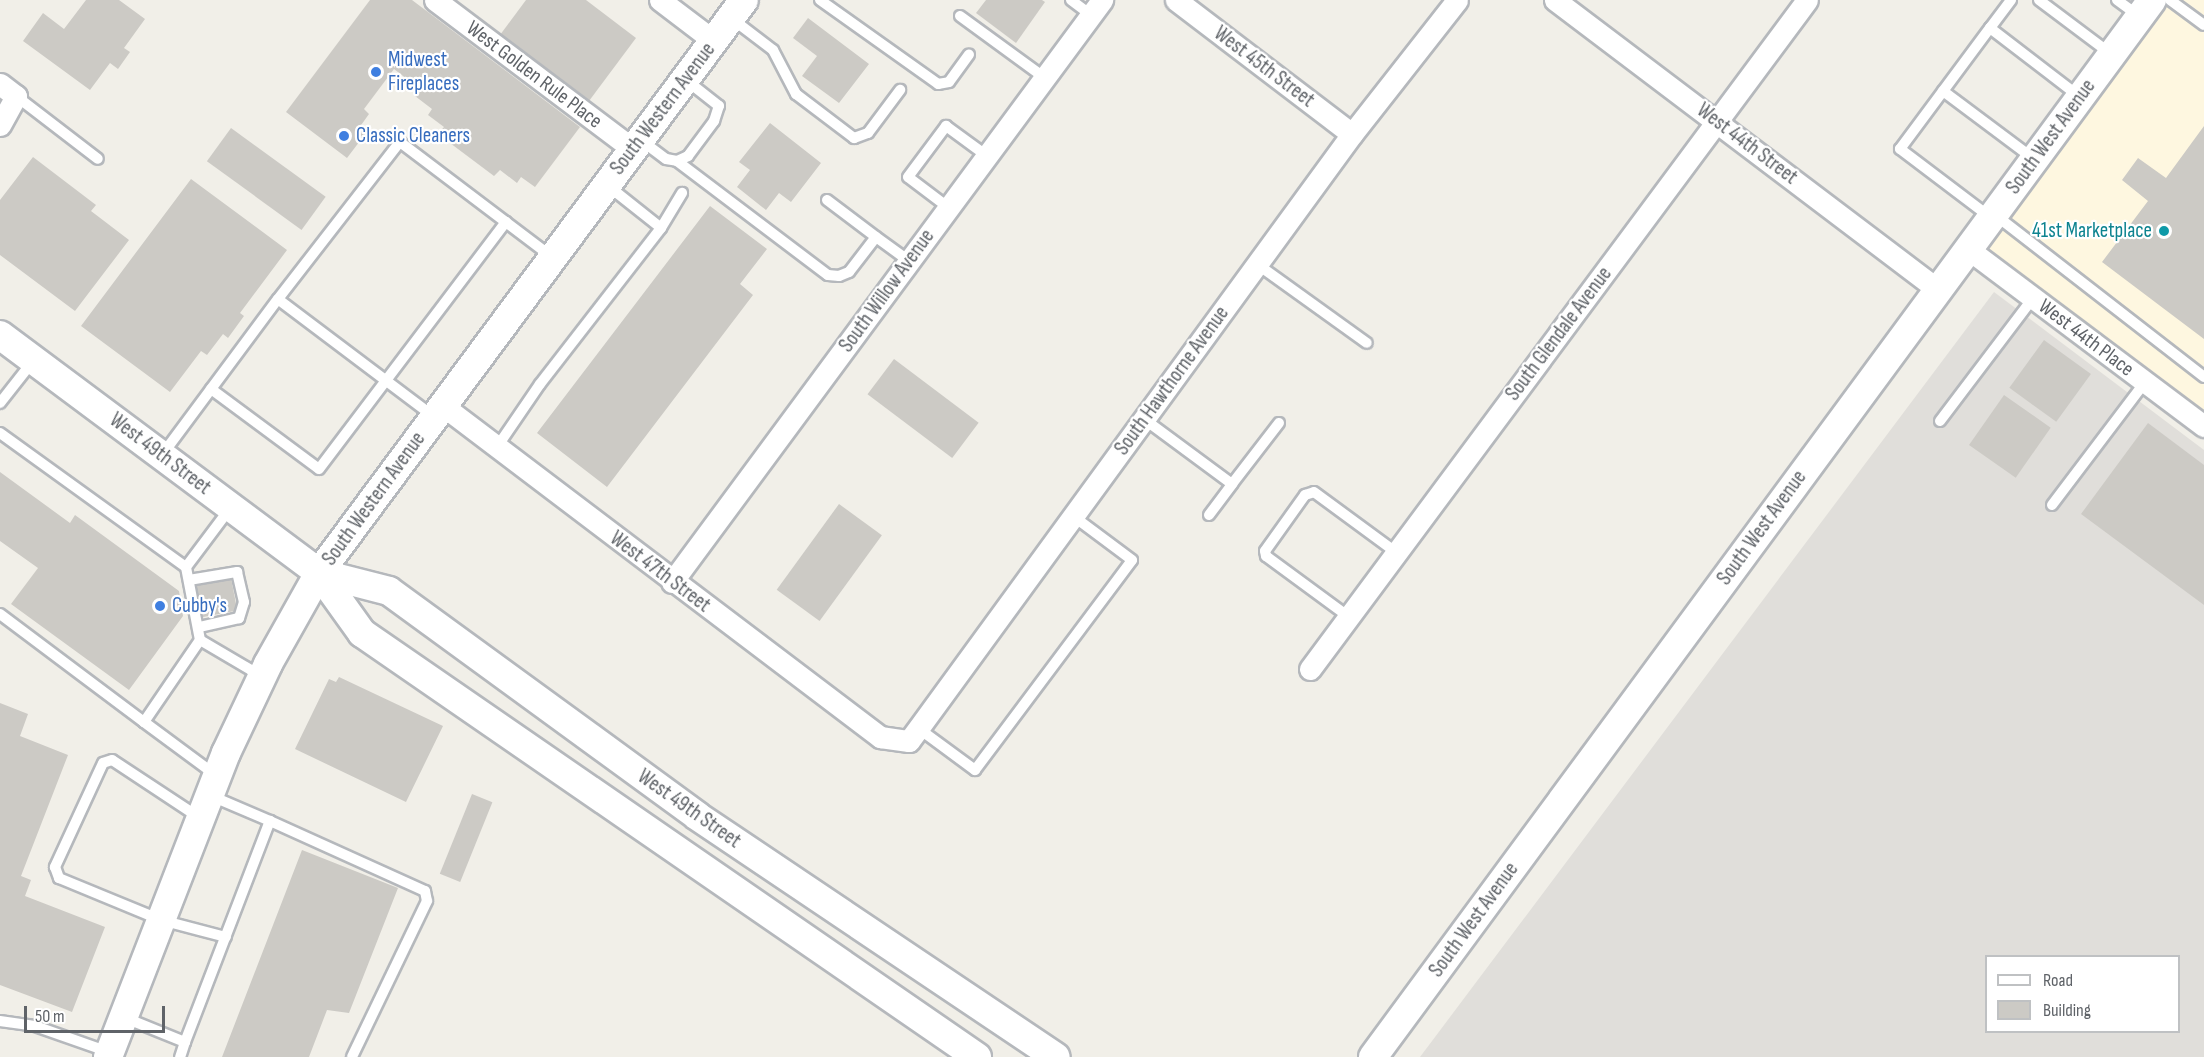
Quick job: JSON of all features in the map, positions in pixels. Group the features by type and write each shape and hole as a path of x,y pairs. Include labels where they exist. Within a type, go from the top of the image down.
{"street":[{"name":"West Golden Rule Place","path":"435,0 637,144"},
{"path":"660,0 730,20"},
{"name":"West 45th Street","path":"1176,0 1352,134"},
{"name":"South Hawthorne Avenue","path":"880,737 909,741 1352,134 1457,0"},
{"name":"West 44th Street","path":"1555,0 1938,290"},
{"name":"South Glendale Avenue","path":"1310,669 1807,0"},
{"name":"South West Avenue","path":"1373,1057 2112,54 2136,5"},
{"name":"South Willow Avenue","path":"672,582 1097,8"},
{"name":"South Western Avenue","path":"109,1055 209,796 262,676 320,573 552,257 730,20"},
{"path":"0,125 8,90"},
{"name":"West 44th Place","path":"1968,249 2204,426"},
{"name":"West 49th Street","path":"0,335 320,573 363,633 977,1057"},
{"name":"West 47th Street","path":"438,411 497,447 672,582 880,737"},
{"name":"West 49th Street","path":"320,573 389,591 697,816 1055,1057"}],"lane":[{"path":"820,0 938,84 949,82 969,54"},
{"path":"1071,0 1097,8"},
{"path":"2011,0 1900,148 1993,215 2204,377"},
{"path":"2039,0 2112,54"},
{"path":"2170,0 2204,25"},
{"path":"960,16 1045,78"},
{"path":"730,20 773,50 796,94 854,138 868,133 900,90"},
{"path":"1990,28 2080,97"},
{"path":"677,161 688,156 714,121 719,106 686,79"},
{"path":"8,90 98,159"},
{"path":"1942,92 2034,159"},
{"path":"949,208 908,177 946,126 987,156"},
{"path":"162,456 278,299 400,142 552,257"},
{"path":"637,144 666,159 677,161 828,274 839,276 849,272 876,237"},
{"path":"606,185 661,228"},
{"path":"497,447 540,384 661,228 682,193"},
{"path":"827,200 909,261"},
{"path":"212,389 319,469 506,222"},
{"path":"1257,264 1367,343"},
{"path":"1940,421 2033,298"},
{"path":"278,299 385,380 438,411"},
{"path":"0,403 33,360"},
{"path":"2052,505 2145,382"},
{"path":"1144,419 1232,484"},
{"path":"1209,515 1279,423"},
{"path":"0,433 186,567 200,640 144,722"},
{"path":"1348,617 1266,556 1265,551 1305,495 1314,492 1397,553"},
{"path":"186,567 231,507"},
{"path":"918,728 975,770 1132,560 1073,516"},
{"path":"189,580 217,578 237,572 244,602 239,618 222,617 199,627"},
{"path":"0,614 144,722 209,796"},
{"path":"200,640 262,676"},
{"path":"226,937 161,920 59,878 55,867 103,763 112,760 209,796 425,891 427,901 352,1057"},
{"path":"180,1057 270,821"},
{"path":"123,1017 185,1042"},
{"path":"0,1021 35,1026 109,1055"}],"shaded area":[{"path":"2165,0 2204,0 2204,411 1982,245"},
{"path":"1994,292 2204,450 2204,1057 1420,1057"}],"building":[{"path":"86,0 119,0 145,19 124,48 130,52 118,69 110,63 90,90 23,41 43,13 64,29"},
{"path":"370,0 412,0 580,127 535,187 521,177 517,183 500,170 494,176 438,134 444,127 428,115 432,109 415,96 420,89 394,69 364,109 369,114 359,128 366,133 347,158 286,112"},
{"path":"526,0 586,0 636,38 589,101 500,35"},
{"path":"986,0 1042,0 1045,2 1016,43 976,13"},
{"path":"808,18 869,64 839,103 802,76 817,56 793,38"},
{"path":"770,123 821,163 791,202 779,193 766,210 737,187 750,170 739,162"},
{"name":"41st Marketplace","path":"2204,126 2204,339 2102,262 2148,201 2122,180 2138,158 2166,178"},
{"path":"231,128 326,197 302,230 207,161"},
{"path":"33,157 96,205 91,211 129,240 75,311 0,255 0,200"},
{"path":"191,179 287,250 240,313 244,316 228,338 223,334 207,355 201,351 170,392 81,326"},
{"path":"710,206 767,249 740,284 753,295 607,487 537,433"},
{"path":"2044,340 2091,374 2056,422 2009,388"},
{"path":"894,359 979,423 952,458 868,394"},
{"path":"2004,395 2051,428 2016,478 1969,445"},
{"path":"2148,423 2204,465 2204,605 2081,514"},
{"path":"0,472 70,523 75,515 179,591 183,616 129,690 11,604 38,568 0,541"},
{"path":"839,504 882,535 820,621 777,590"},
{"path":"231,578 237,610 202,617 196,585"},
{"path":"339,677 443,726 406,802 295,749 329,679 336,682"},
{"path":"0,703 28,714 20,736 68,755 21,876 31,880 25,896 105,927 72,1012 0,985"},
{"path":"472,794 492,802 460,882 440,874"},
{"path":"302,850 398,888 349,1013 327,1010 309,1057 222,1057"}],"place":[{"name":"Midwest Fireplaces","path":"376,72"},
{"name":"Classic Cleaners","path":"344,136"},
{"name":"41st Marketplace","path":"2164,231"},
{"name":"Cubby's","path":"160,606"}]}
